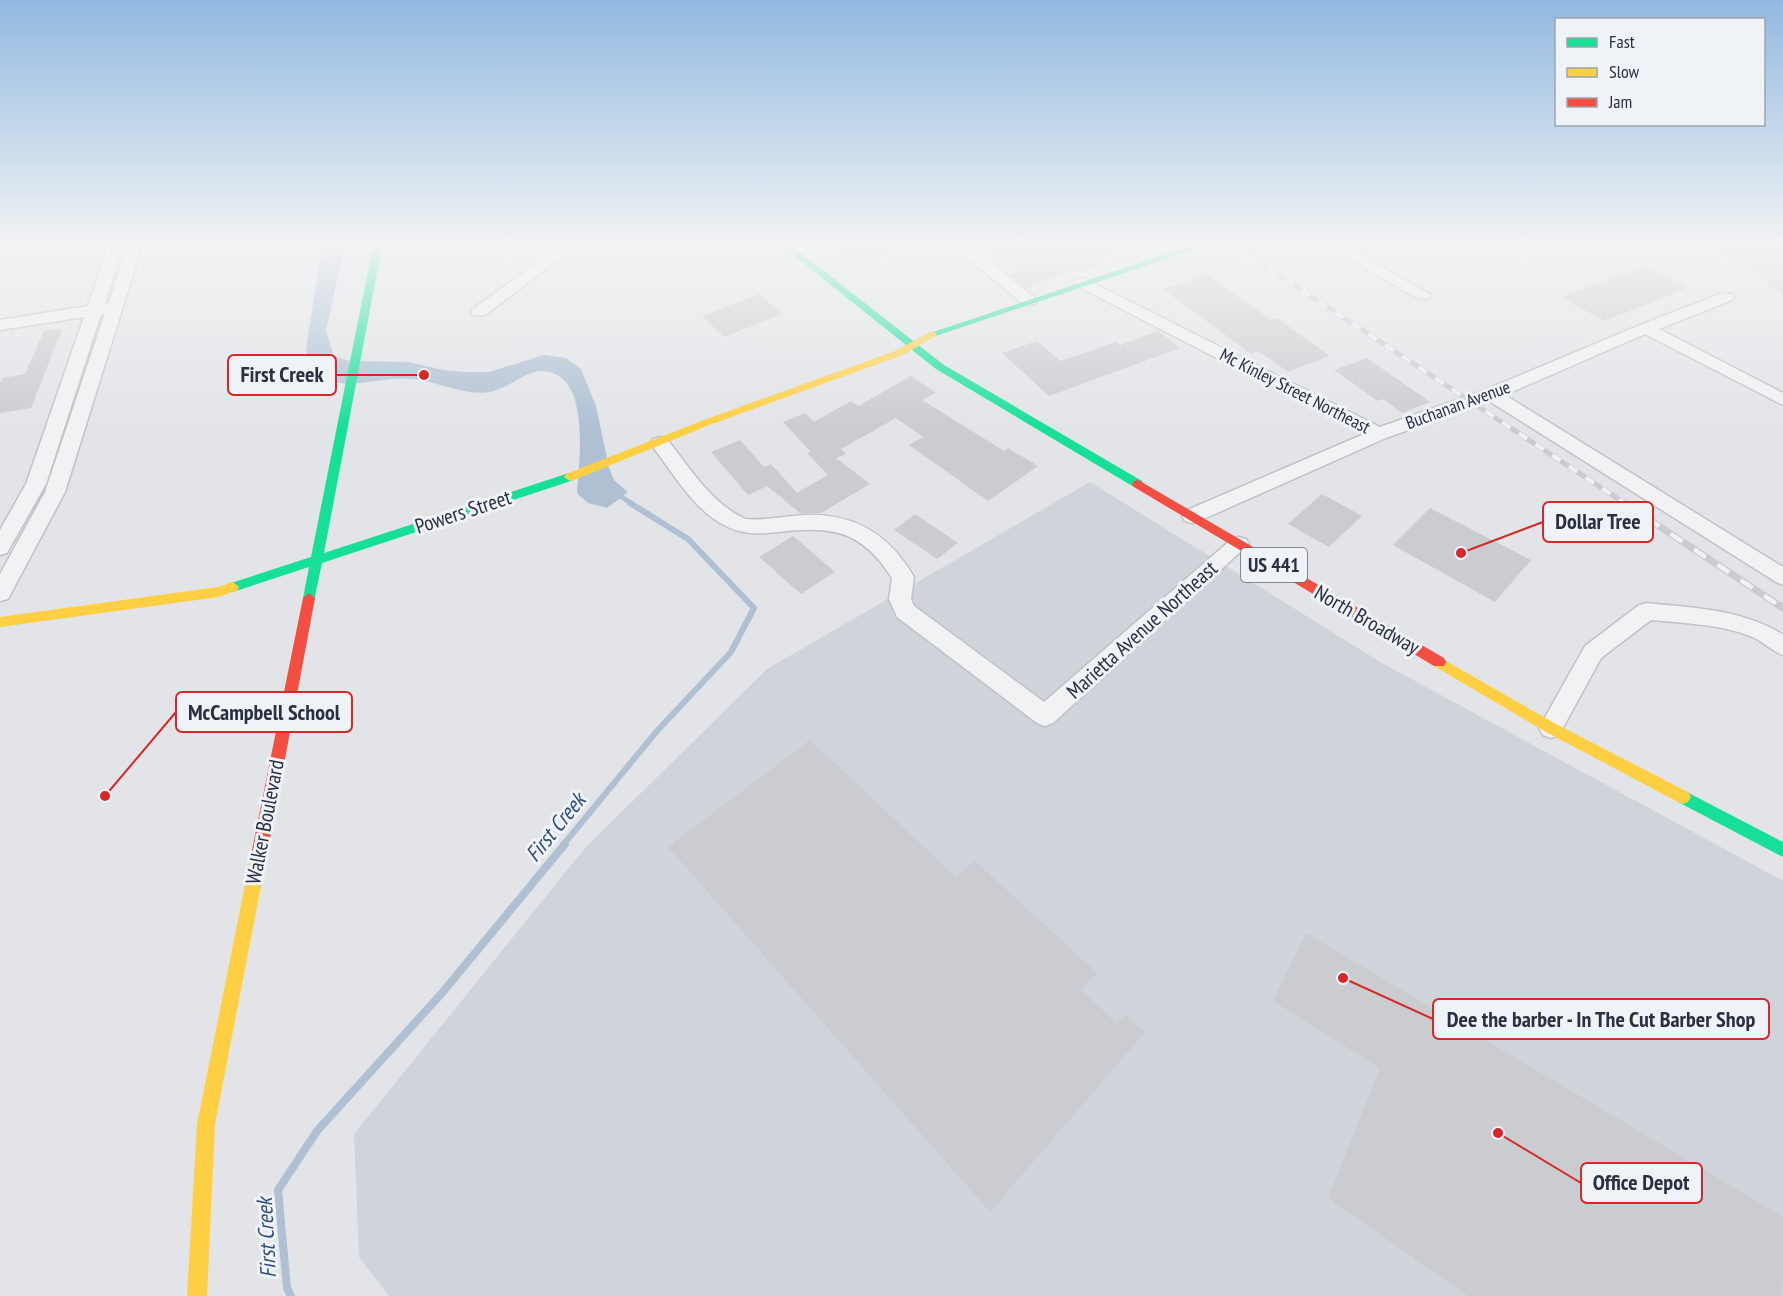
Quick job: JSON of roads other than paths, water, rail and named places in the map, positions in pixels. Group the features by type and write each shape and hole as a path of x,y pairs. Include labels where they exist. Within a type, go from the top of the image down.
{"street":[{"path":"0,548 36,484 96,306"},
{"name":"Walker Boulevard","path":"196,1296 206,1124 366,306"},
{"path":"479,312 486,306"},
{"name":"North Broadway","path":"862,306 940,367 1239,544 1551,728 1783,850"},
{"name":"Powers Street","path":"0,622 219,592 572,476 660,443 708,422 899,353 925,336 1013,306"},
{"name":"Mc Kinley Street Northeast","path":"1129,306 1379,434"},
{"name":"Buchanan Avenue","path":"1192,516 1379,434 1491,394 1702,306"},
{"path":"0,325 116,307 71,450 55,492 0,593"},
{"path":"1646,328 1783,400"},
{"path":"1491,394 1783,577"},
{"name":"Marietta Avenue Northeast","path":"660,443 718,513 738,524 761,526 829,521 857,528 884,552 903,577 900,599 905,611 1045,716 1239,544"},
{"path":"1551,728 1593,652 1647,611 1710,618 1758,629 1783,646"}],"water":[{"path":"313,306 331,306 326,331 334,356 349,361 408,362 444,370 489,372 544,355 566,358 581,369 596,406 609,468 614,480 628,492 607,508 588,503 577,493 579,420 575,401 568,386 557,375 541,371 535,372 496,390 481,393 414,379 341,383 311,372 306,349"}],"waterway":[{"name":"First Creek","path":"615,493 633,504"},
{"name":"First Creek","path":"563,845 657,731 731,652 754,608 688,539 630,503"},
{"name":"First Creek","path":"291,1296 287,1288 278,1190 317,1131 442,993 565,844"}],"railway":[{"path":"1327,306 1626,504"},
{"path":"1624,503 1783,608"}],"place":[{"name":"First Creek","path":"424,375"},
{"name":"Dollar Tree","path":"1461,553"},
{"name":"McCampbell School","path":"105,796"},
{"name":"Dee the barber - In The Cut Barber Shop","path":"1343,978"},
{"name":"Office Depot","path":"1498,1133"}]}
